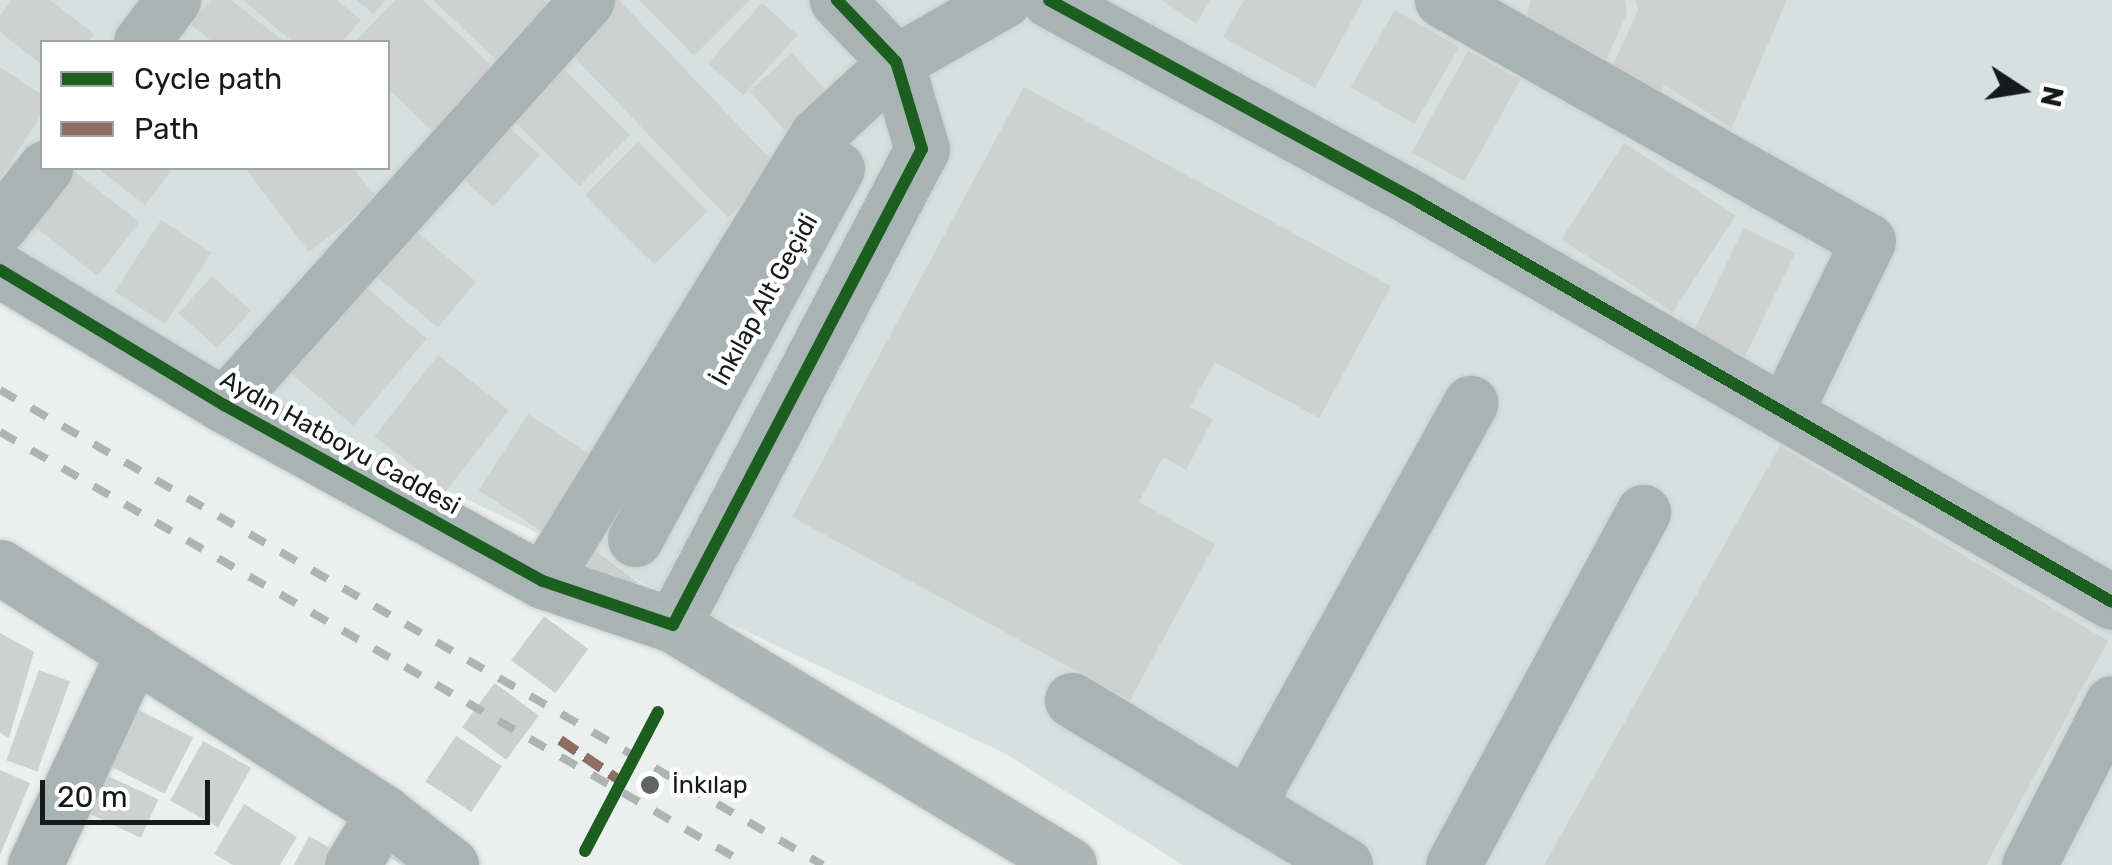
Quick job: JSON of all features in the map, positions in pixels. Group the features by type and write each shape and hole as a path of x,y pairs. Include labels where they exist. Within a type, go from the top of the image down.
{"main road":[{"name":"Aydın Hatboyu Caddesi","path":"672,624 1068,865"}],"street":[{"path":"142,40 173,0"},
{"path":"224,404 587,0"},
{"path":"672,624 922,149 896,62 837,0"},
{"path":"543,581 817,134 896,62 1004,0"},
{"path":"1049,0 1786,410 2112,602"},
{"path":"1442,0 1868,241 1786,410"},
{"name":"İnkılap Alt Geçidi","path":"635,539 896,62"},
{"path":"0,226 42,170"},
{"name":"Aydın Hatboyu Caddesi","path":"0,270 224,404 543,581 672,624"},
{"path":"1247,806 1470,403"},
{"path":"1453,865 1643,512"},
{"path":"0,567 384,814 451,865"},
{"path":"36,865 134,652"},
{"path":"1072,700 1345,865"},
{"path":"2028,865 2112,703"},
{"path":"352,865 384,814"}],"shaded area":[{"path":"0,0 2112,0 2112,865 1183,865 1004,753 283,413 0,243"}],"building":[{"path":"12,0 50,0 94,34 90,40 40,40 40,63 0,32 0,15"},
{"path":"210,0 231,0 282,40 210,40 191,25"},
{"path":"243,0 337,0 361,20 344,40 291,40"},
{"path":"356,0 385,0 374,14"},
{"path":"395,0 423,0 495,69 434,133 390,90 390,40 357,40"},
{"path":"433,0 544,0 562,17 510,73"},
{"path":"603,0 619,0 779,168 728,218 560,42"},
{"path":"639,0 750,0 694,56"},
{"path":"1162,0 1210,0 1196,24"},
{"path":"1244,0 1363,0 1315,88 1223,37"},
{"path":"1531,0 1625,0 1627,13 1605,63 1520,41"},
{"path":"1636,0 1787,0 1732,128 1664,85 1658,97 1612,66 1638,11"},
{"path":"762,3 798,35 743,95 708,63"},
{"path":"1395,10 1459,47 1415,124 1350,87"},
{"path":"1468,51 1520,80 1464,182 1412,152"},
{"path":"792,53 836,102 794,140 750,91"},
{"path":"561,66 630,135 579,186 510,117"},
{"path":"0,67 40,94 40,117 0,179"},
{"path":"1024,87 1391,286 1319,418 1215,362 1190,407 1213,419 1186,470 1163,457 1139,502 1215,544 1130,700 792,517"},
{"path":"504,123 540,155 494,206 458,174"},
{"path":"638,142 707,211 654,264 585,195"},
{"path":"1624,143 1736,215 1673,312 1561,239"},
{"path":"68,170 139,222 97,276 28,222"},
{"path":"100,170 172,170 145,205"},
{"path":"247,170 355,170 378,199 309,252"},
{"path":"161,220 211,253 165,324 115,291"},
{"path":"411,227 476,282 438,328 372,273"},
{"path":"1744,228 1795,253 1745,356 1694,331"},
{"path":"212,276 251,311 217,348 179,313"},
{"path":"357,280 427,338 353,426 284,367"},
{"path":"438,355 509,410 446,492 375,436"},
{"path":"528,414 599,460 550,537 478,490"},
{"path":"1780,446 2108,641 1986,865 1544,865"},
{"path":"0,633 34,652 9,738 0,733"},
{"path":"39,670 70,681 37,771 6,760"},
{"path":"129,705 193,738 165,794 100,761"},
{"path":"203,741 251,768 218,827 170,800"},
{"path":"0,770 30,783 0,855"},
{"path":"95,770 158,800 141,838 77,808"},
{"path":"244,804 297,837 280,865 233,865 214,854"},
{"path":"309,836 341,854 335,865 294,865"}],"tunnel":[{"path":"402,865 484,743 635,539"}],"railway":[{"path":"0,390 823,865"},
{"path":"0,432 748,865"}],"marked path":[{"path":"560,740 622,782"}],"cycle path":[{"path":"0,270 224,405 543,581 673,625 922,149 896,62 837,0"},
{"path":"1049,0 1417,201 2112,602"},
{"path":"585,851 658,712"}],"place":[{"name":"İnkılap","path":"650,785"}]}
